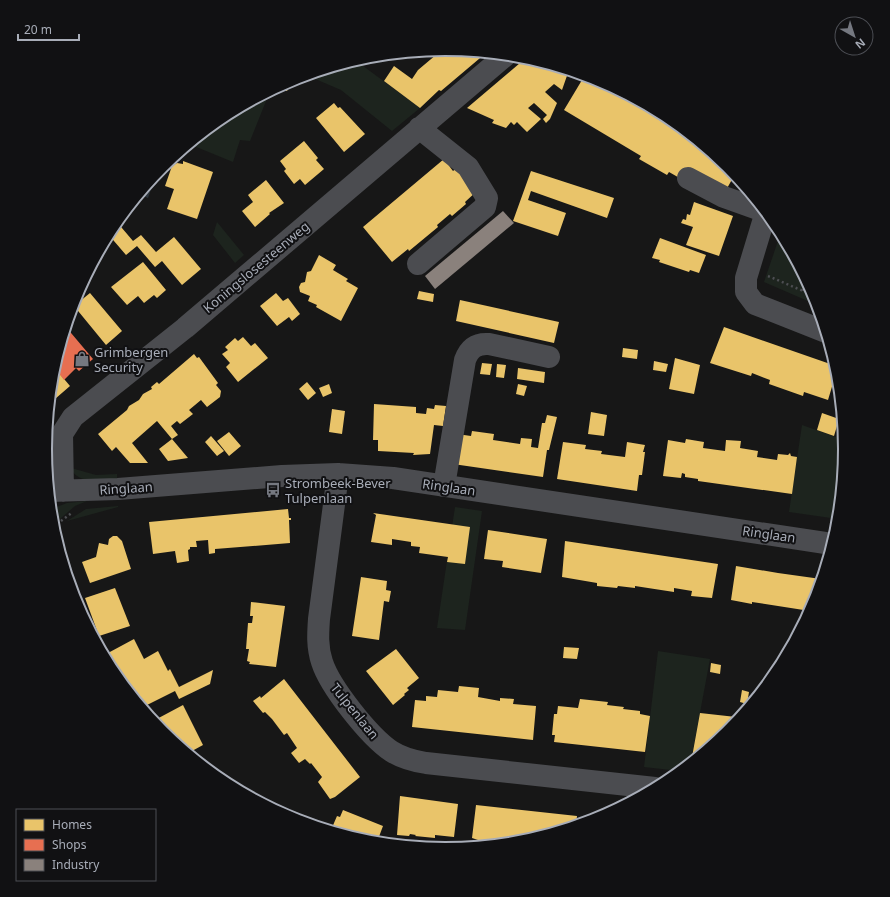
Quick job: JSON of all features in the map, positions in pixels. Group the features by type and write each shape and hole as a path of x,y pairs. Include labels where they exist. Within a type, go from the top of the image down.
{"street":[{"name":"Koningslosesteenweg","path":"56,491 62,434 73,417 184,328 499,60"},
{"path":"418,264 485,207 488,201 486,195 468,167 419,128"},
{"path":"688,178 724,197 757,209"},
{"path":"764,219 746,278 746,292 755,304 819,329"},
{"path":"444,486 465,360 471,349 482,343 549,357"},
{"name":"Ringlaan","path":"56,491 118,489 282,476 338,474 393,478 826,543"},
{"name":"Tulpenlaan","path":"338,474 319,619 318,642 321,661 334,686 379,742 410,760 426,763 644,787"}],"path":[{"path":"765,274 803,290"},
{"path":"59,522 75,511"}],"shaded area":[{"path":"361,65 420,108 392,131 341,90 313,78"},
{"path":"267,98 250,141 240,140 233,162 194,146 227,122"},
{"path":"152,187 148,198 144,196"},
{"path":"217,222 244,255 235,263 213,235"},
{"path":"778,240 809,302 764,282"},
{"path":"802,425 836,437 837,432 837,474 835,500 831,518 789,512"},
{"path":"71,468 96,475 117,474 117,479 85,479 74,474"},
{"path":"87,501 75,506 60,519 56,507 67,503"},
{"path":"118,507 67,521 86,509"},
{"path":"455,507 482,511 465,630 437,628"},
{"path":"658,651 710,659 692,753 670,770 644,767"}],"building: Homes":[{"path":"435,56 481,57 441,91 439,90 420,108 384,81 394,66 412,79 418,70"},
{"path":"520,63 567,75 562,90 554,84 545,92 557,103 550,119 546,123 543,119 547,115 534,103 528,108 541,119 527,132 517,122 514,125 511,122 506,128 492,123 494,120 467,108"},
{"path":"582,80 595,85 637,106 663,122 704,153 732,180 725,192 683,180 669,172 667,175 639,159 641,156 564,110"},
{"path":"334,103 338,108 340,107 365,134 344,152 316,118"},
{"path":"304,141 318,158 316,160 324,169 305,185 300,179 294,184 284,171 286,169 280,161"},
{"path":"444,159 453,171 459,166 477,191 465,202 466,204 452,216 450,214 437,225 438,227 409,251 408,249 392,262 363,227"},
{"path":"183,161 213,172 197,219 167,209 174,189 165,186 172,166 177,163 183,164"},
{"path":"531,171 614,198 607,218 531,191 528,200 566,213 558,236 513,221"},
{"path":"266,180 284,203 269,213 270,214 255,227 242,211 253,202 248,195"},
{"path":"694,202 733,216 719,256 686,245 693,227 681,223 683,219 686,220 687,214 690,215"},
{"path":"121,226 133,241 141,235 156,252 174,237 201,269 182,285 162,261 155,267 137,246 126,255 113,239"},
{"path":"660,238 706,255 699,273 690,270 689,272 659,262 660,260 652,258"},
{"path":"319,255 336,265 333,270 348,279 346,281 358,288 341,321 316,307 317,305 308,301 310,296 300,292 299,287 301,283 305,282 307,272 311,271"},
{"path":"143,262 166,290 157,298 154,295 144,303 138,296 127,305 111,287"},
{"path":"419,291 434,294 433,302 417,299"},
{"path":"90,293 122,331 106,345 77,310 81,300"},
{"path":"276,293 283,301 288,298 300,314 292,321 289,317 277,326 260,306"},
{"path":"460,300 559,322 554,343 456,321"},
{"path":"724,327 828,363 833,385 828,400 804,392 803,396 769,384 770,380 752,373 751,376 710,363"},
{"path":"243,337 251,346 255,343 268,358 238,382 226,367 230,363 222,354 228,350 225,347 235,338 238,341"},
{"path":"623,348 638,350 637,359 622,357"},
{"path":"194,354 197,358 199,357 218,383 216,385 221,391 220,397 207,407 201,400 189,410 193,414 180,424 177,421 171,426 178,435 172,439 157,421 132,443 148,463 130,463 116,447 112,451 98,434 127,410 129,406 139,400 143,394 152,389 151,387 157,382 159,384"},
{"path":"675,358 700,365 694,394 669,389"},
{"path":"654,361 668,364 666,372 653,370"},
{"path":"482,363 492,364 490,375 480,374"},
{"path":"497,364 506,365 504,378 496,377"},
{"path":"518,368 545,372 544,383 517,379"},
{"path":"60,374 70,386 55,399 55,397"},
{"path":"307,382 316,393 308,400 299,389"},
{"path":"329,384 332,393 323,397 319,388"},
{"path":"518,384 527,386 524,396 516,394"},
{"path":"374,404 416,407 416,413 426,414 427,408 434,409 435,405 446,406 443,426 434,425 430,454 413,455 414,453 378,451 378,440 373,440"},
{"path":"332,409 345,411 342,434 329,432"},
{"path":"591,412 607,415 604,436 588,434"},
{"path":"822,413 837,418 837,425 834,436 817,430"},
{"path":"547,415 557,417 549,450 547,450 543,477 453,464 457,434 471,436 472,431 494,434 493,440 520,444 521,438 532,439 531,447 538,448 542,423 545,423"},
{"path":"229,432 241,446 229,456 217,441"},
{"path":"211,436 224,451 217,456 205,442"},
{"path":"172,439 188,458 168,461 159,449"},
{"path":"686,439 704,442 703,448 725,451 726,440 741,441 740,448 758,451 757,457 777,460 778,454 788,455 790,453 791,456 797,457 792,494 698,481 698,479 685,477 685,474 682,473 681,478 663,476 668,440 685,443"},
{"path":"563,442 586,445 585,449 602,451 601,454 625,457 627,442 645,445 643,452 645,452 642,475 639,475 637,491 557,479"},
{"path":"288,509 289,518 291,518 291,520 289,520 290,543 215,549 215,553 209,554 208,540 196,541 197,547 190,547 188,550 189,561 177,563 175,551 153,554 149,522"},
{"path":"373,513 470,527 465,564 447,562 448,557 419,553 420,547 411,546 411,542 392,539 392,545 371,542 376,515"},
{"path":"488,530 547,539 541,573 502,567 503,561 484,559"},
{"path":"113,536 117,536 122,541 131,569 90,583 82,562 96,557 99,543 108,545 109,539"},
{"path":"565,541 718,564 712,598 691,596 692,591 674,588 674,592 635,586 635,588 618,586 617,588 597,586 597,583 562,577"},
{"path":"736,566 816,578 803,610 731,600"},
{"path":"361,577 387,581 386,590 391,591 389,602 384,601 379,640 352,636"},
{"path":"115,588 130,626 100,636 85,598"},
{"path":"251,602 285,606 276,667 249,664 250,662 247,661 249,649 246,649 248,623 252,623 253,616 250,616"},
{"path":"134,639 144,659 158,651 168,671 170,669 179,687 213,670 210,684 179,699 175,691 147,705 133,688 109,652"},
{"path":"564,647 579,648 577,659 563,658"},
{"path":"396,649 419,678 407,688 409,690 404,694 405,695 393,705 366,671"},
{"path":"711,663 721,665 720,674 710,672"},
{"path":"284,679 360,777 335,797 330,799 318,782 322,777 311,763 310,764 305,759 299,763 291,753 297,748 287,733 284,735 272,719 265,712 263,713 253,701 260,696 261,698"},
{"path":"459,686 479,688 478,697 500,701 500,698 514,699 513,704 536,706 533,740 412,727 415,700 426,701 426,696 437,697 438,690 458,692"},
{"path":"742,690 749,692 748,699 744,703 740,702"},
{"path":"580,699 608,702 607,705 640,711 640,714 650,716 645,752 554,742 555,735 552,735 554,714 557,714 558,706 578,708"},
{"path":"183,705 203,745 194,750 159,718"},
{"path":"700,713 732,717 704,744 693,753"},
{"path":"400,796 458,804 454,837 435,835 435,838 410,834 409,836 397,835"},
{"path":"476,805 577,816 577,819 571,821 522,834 479,840 472,838"},
{"path":"343,810 383,826 379,836 368,834 333,825 337,816 340,817"}],"building: Shops":[{"path":"70,332 93,359 79,371 76,368 64,380 60,374"}],"building: Industry":[{"path":"503,211 514,223 435,289 425,276"}],"place":[{"name":"Grimbergen Security","path":"82,359"},
{"name":"Strombeek-Bever Tulpenlaan","path":"273,490"}]}
